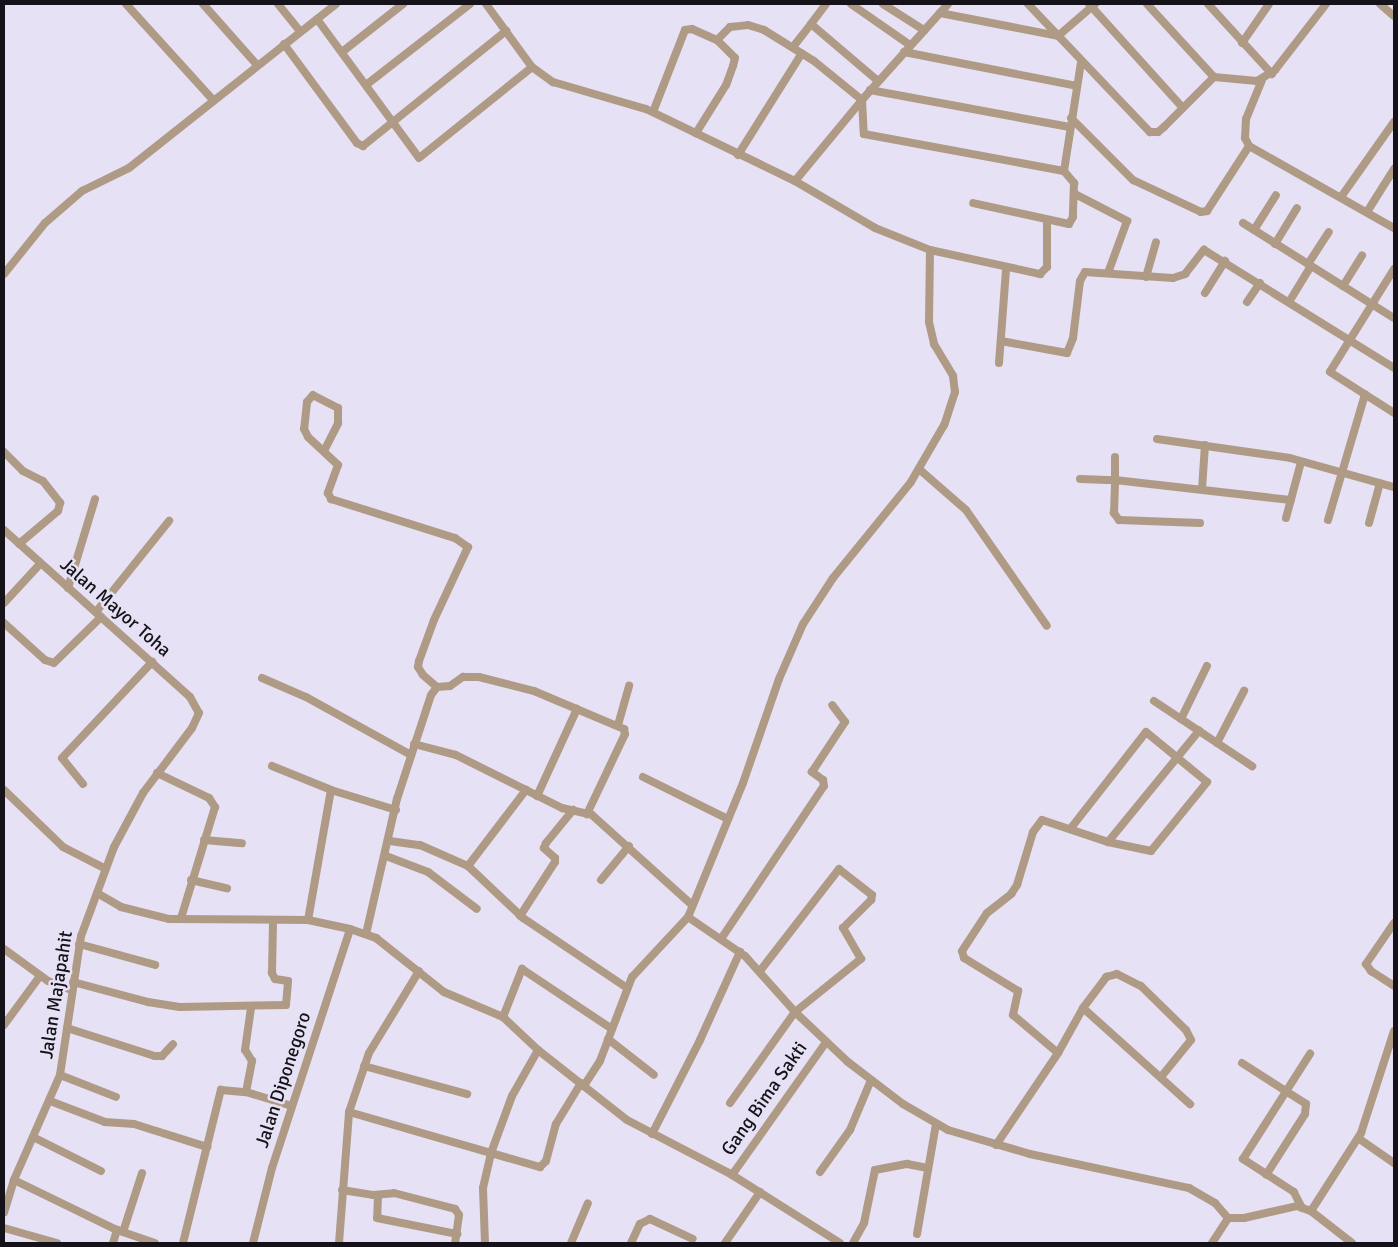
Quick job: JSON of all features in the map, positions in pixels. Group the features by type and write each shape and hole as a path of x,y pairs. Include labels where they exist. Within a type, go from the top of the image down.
{"street":[{"path":"126,4 214,100"},
{"path":"203,4 258,65"},
{"path":"278,4 300,31"},
{"path":"4,274 45,223 82,191 129,168 336,4"},
{"path":"342,52 403,4"},
{"path":"366,85 470,4"},
{"path":"486,4 532,67 553,82 652,112 795,181 875,228 930,250 1006,269 1040,274 1045,272 1047,221"},
{"path":"793,47 826,4"},
{"path":"851,4 910,45"},
{"path":"883,4 924,30"},
{"path":"795,181 870,90 948,4"},
{"path":"1028,4 1081,62 1150,132 1158,132 1214,77"},
{"path":"1147,4 1214,77 1262,80 1272,74 1326,4"},
{"path":"1242,43 1270,4"},
{"path":"1380,4 1394,16"},
{"path":"1058,36 1092,5 1183,108"},
{"path":"1213,6 1242,43 1272,74"},
{"path":"940,13 1058,36"},
{"path":"317,19 421,158 532,67"},
{"path":"811,24 878,81"},
{"path":"716,40 730,27 748,25 764,30 802,53 862,100 864,134 1064,171 1072,179 1075,194 1072,221 1047,221 973,203"},
{"path":"652,112 685,30 692,29 716,40 735,58 726,85 696,133"},
{"path":"284,44 359,146 368,142 506,31"},
{"path":"904,52 1077,86"},
{"path":"738,155 802,53"},
{"path":"1064,171 1081,62"},
{"path":"1262,80 1246,119 1245,138 1249,146 1394,228"},
{"path":"870,90 1070,127"},
{"path":"1071,118 1133,180 1201,212 1207,211 1249,146"},
{"path":"1341,197 1394,122"},
{"path":"1367,212 1394,169"},
{"path":"1075,194 1128,221 1108,273"},
{"path":"1254,230 1276,195"},
{"path":"1275,244 1297,208"},
{"path":"1243,224 1394,318"},
{"path":"1289,302 1329,232"},
{"path":"1146,277 1156,242"},
{"path":"350,1112 532,1165 544,1164 556,1124 582,1085 608,1039 626,988 663,941 688,917 728,819 779,679 803,624 828,586 919,469 944,425 955,392 953,376 934,344 929,322 930,250"},
{"path":"1001,341 1067,353 1073,338 1081,276 1091,270 1146,277 1173,278 1185,274 1202,250 1225,261 1394,368"},
{"path":"1343,286 1362,256"},
{"path":"1205,292 1225,261"},
{"path":"999,363 1006,269"},
{"path":"1394,269 1330,372 1394,413"},
{"path":"1247,302 1260,283"},
{"path":"1328,520 1340,473 1365,394"},
{"path":"324,451 338,423 338,408 313,395 307,402 304,429 308,437 338,465 328,493 331,499 456,538 468,547 434,620 419,661 420,671 438,686 450,686 463,677 479,677 534,691 618,725 625,734 587,814"},
{"path":"1157,439 1205,445 1302,462 1394,487"},
{"path":"1202,489 1205,445"},
{"path":"4,464 7,455 43,481 60,503 58,510 19,544"},
{"path":"1115,457 1114,513 1119,520 1200,524"},
{"path":"1286,518 1302,462"},
{"path":"919,469 966,510 1047,626"},
{"path":"1080,479 1115,480 1291,500"},
{"path":"1369,523 1380,483"},
{"path":"68,588 95,499"},
{"path":"4,623 45,660 54,663 99,615 169,521"},
{"name":"Jalan Mayor Toha","path":"4,530 190,697 199,713"},
{"path":"4,603 40,564"},
{"path":"83,784 62,758 152,662"},
{"path":"1181,718 1207,666"},
{"path":"262,678 306,697 411,755"},
{"path":"366,934 414,744 431,695 438,686"},
{"path":"618,725 629,686"},
{"path":"1217,743 1244,691"},
{"path":"1154,701 1252,766"},
{"path":"721,939 824,786 823,780 812,772 845,722 832,705"},
{"path":"537,796 577,709"},
{"name":"Jalan Majapahit","path":"4,1212 14,1180 60,1075 79,944 106,869 128,815 192,728 199,713"},
{"path":"1108,842 1199,731"},
{"path":"1058,1053 1013,1015 1018,991 961,956 987,913 1017,885 1038,824 1046,820 1108,842 1151,851 1205,788 1205,780 1146,732 1071,828"},
{"path":"414,744 456,755 537,796 597,818 692,905"},
{"path":"272,766 331,790 396,810"},
{"path":"158,773 209,798 214,803 181,918"},
{"path":"643,777 728,819"},
{"path":"4,790 63,847 106,869"},
{"path":"308,920 331,790"},
{"path":"468,866 526,790"},
{"path":"520,916 555,862 544,848 546,843 573,810"},
{"path":"204,840 242,843"},
{"path":"390,841 420,845 468,866 520,916 626,988"},
{"path":"601,880 629,846"},
{"path":"386,856 428,872 477,909"},
{"path":"730,1103 795,1012 861,959 843,928 871,900 872,895 840,869 760,971"},
{"path":"191,880 227,888"},
{"path":"97,893 121,907 169,919 308,920 350,929 388,944 444,992 503,1017 538,1050 627,1120 732,1175 840,1243"},
{"path":"688,917 740,952 760,971 795,1012 826,1042 871,1080 936,1124 957,1134 996,1145 1189,1188 1215,1204 1228,1218 1244,1218 1285,1207 1302,1208 1311,1211 1349,1242"},
{"path":"4,949 40,976 73,986 180,1007 251,1008 287,1002 288,981 274,979 272,972 273,921"},
{"path":"1394,923 1366,964 1371,971 1394,986"},
{"name":"Jalan Diponegoro","path":"253,1243 292,1106 350,929"},
{"path":"79,944 155,965"},
{"path":"652,1134 700,1040 740,952"},
{"path":"503,1017 522,969 612,1029"},
{"path":"339,1243 350,1112 364,1066 378,1036 419,971"},
{"path":"996,1145 1058,1053 1083,1008 1106,977 1117,974 1141,986 1186,1030 1191,1040 1161,1077"},
{"path":"4,1025 40,976"},
{"path":"246,1092 252,1061 245,1050 251,1008"},
{"path":"1083,1008 1190,1104"},
{"path":"68,1028 155,1056 162,1056 173,1044"},
{"path":"1311,1211 1358,1138 1385,1063 1394,1031"},
{"path":"608,1039 654,1075"},
{"name":"Gang Bima Sakti","path":"732,1175 826,1042"},
{"path":"485,1243 483,1188 491,1153 512,1096 538,1050"},
{"path":"1302,1208 1297,1194 1243,1159 1310,1054"},
{"path":"1242,1063 1287,1090 1306,1104 1305,1114 1266,1175"},
{"path":"364,1066 467,1094"},
{"path":"60,1075 116,1097"},
{"path":"820,1172 850,1130 871,1080"},
{"path":"183,1243 221,1090 246,1092 292,1106"},
{"path":"50,1101 105,1122 134,1124 206,1148"},
{"path":"917,1234 936,1124"},
{"path":"33,1138 101,1171"},
{"path":"1358,1138 1394,1163"},
{"path":"853,1243 864,1223 875,1170 907,1164 928,1168"},
{"path":"113,1243 120,1231 142,1173"},
{"path":"14,1180 120,1231 155,1243"},
{"path":"342,1190 378,1195 388,1192 455,1209 459,1215 455,1243"},
{"path":"725,1243 760,1192"},
{"path":"378,1195 377,1218 457,1234"},
{"path":"571,1243 588,1203"},
{"path":"1212,1243 1228,1218"},
{"path":"631,1243 640,1224 650,1219 693,1239"},
{"path":"4,1228 57,1243"}]}
